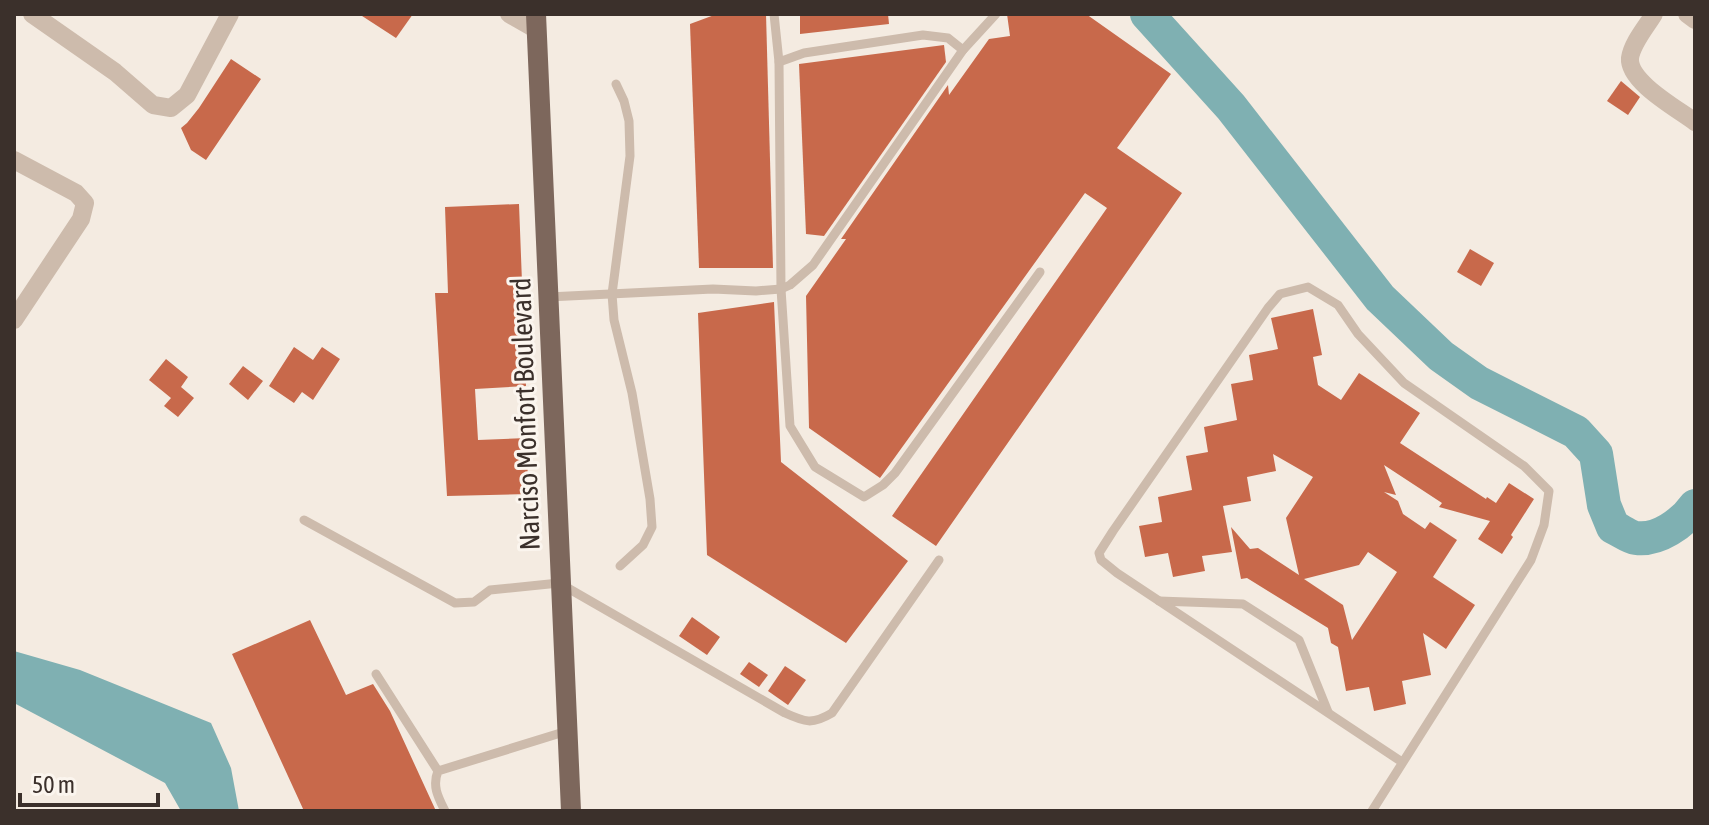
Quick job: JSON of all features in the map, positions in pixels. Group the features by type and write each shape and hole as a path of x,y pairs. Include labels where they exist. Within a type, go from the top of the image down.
{"main road":[{"name":"Narciso Monfort Boulevard","path":"536,22 571,811"}],"street":[{"path":"32,14 115,72 153,105 171,108 187,95 230,14"},
{"path":"509,14 536,22"},
{"path":"1654,14 1630,58 1632,68 1641,82 1695,122"},
{"path":"1687,14 1695,20"},
{"path":"14,160 76,193 85,203 81,219 14,320"}],"lane":[{"path":"774,14 779,62 781,289 790,426 815,467 864,497 883,485 895,473 1040,272"},
{"path":"548,297 713,289 756,291 790,285 813,265 963,50 996,14"},
{"path":"779,62 804,53 923,35 948,38 963,50"},
{"path":"616,84 629,121 630,156 612,294 614,320 632,393 652,527 643,545 620,566"},
{"path":"1372,811 1531,560 1544,525 1549,491 1524,466 1404,383 1358,334 1338,305 1308,287 1280,294 1268,308 1099,553 1101,560 1117,573 1402,762"},
{"path":"304,520 455,603 474,602 490,590 559,583 804,721 819,720 832,713 939,560"},
{"path":"1159,601 1243,604 1299,640 1328,712"},
{"path":"376,674 438,771"},
{"path":"438,771 567,731"},
{"path":"438,771 434,781 445,811"}],"water":[{"path":"14,651 80,670 211,723 231,768 239,811 181,811 165,783 14,703"}],"building":[{"path":"359,14 413,14 396,38"},
{"path":"717,14 766,14 773,268 699,268 690,24"},
{"path":"800,14 888,14 889,24 800,34"},
{"path":"1007,14 1086,14 1171,74 1117,148 1182,193 936,546 892,516 1107,208 1085,193 880,478 809,428 806,296 846,239 841,239 948,85 949,95 989,39 1010,36"},
{"path":"944,45 946,62 824,236 806,234 799,64"},
{"path":"231,59 261,79 206,160 191,150 181,128 199,108"},
{"path":"1621,81 1640,97 1628,115 1607,101"},
{"path":"519,204 526,386 475,389 478,440 527,438 528,494 447,496 435,293 448,293 445,207"},
{"path":"1470,249 1494,263 1481,286 1457,272"},
{"path":"774,302 781,462 908,561 846,643 707,555 698,313"},
{"path":"1313,309 1322,355 1313,357 1318,385 1341,400 1359,373 1420,413 1400,443 1486,499 1496,503 1509,483 1534,499 1502,554 1478,539 1490,521 1439,507 1442,503 1384,465 1396,495 1384,492 1398,501 1403,514 1425,529 1430,522 1457,540 1433,577 1475,605 1446,649 1423,633 1431,675 1402,681 1406,704 1374,711 1369,687 1346,691 1338,647 1331,643 1328,628 1247,578 1241,579 1231,527 1250,549 1258,548 1299,575 1286,518 1313,477 1273,454 1276,471 1247,477 1251,501 1223,506 1232,552 1202,556 1205,571 1173,577 1168,553 1145,557 1139,526 1162,522 1158,497 1192,490 1186,456 1208,452 1204,427 1237,420 1231,384 1253,380 1249,355 1278,349 1271,318","holes":["1368,552 1397,572 1352,640 1343,605 1304,579 1359,565"]},
{"path":"294,347 313,360 322,347 340,359 313,400 302,392 294,403 269,386"},
{"path":"166,359 188,377 181,387 194,398 178,417 164,406 171,398 149,380"},
{"path":"243,366 263,381 248,400 229,384"},
{"path":"692,617 720,637 707,655 679,636"},
{"path":"310,620 346,695 373,684 390,711 436,811 304,811 232,654"},
{"path":"749,662 768,675 759,687 740,674"},
{"path":"785,666 806,680 788,705 768,691"}],"waterway":[{"path":"1147,14 1231,107 1380,298 1441,356 1479,383 1576,432 1596,454 1604,505 1613,527 1633,537 1653,537 1684,519 1695,506"}]}
